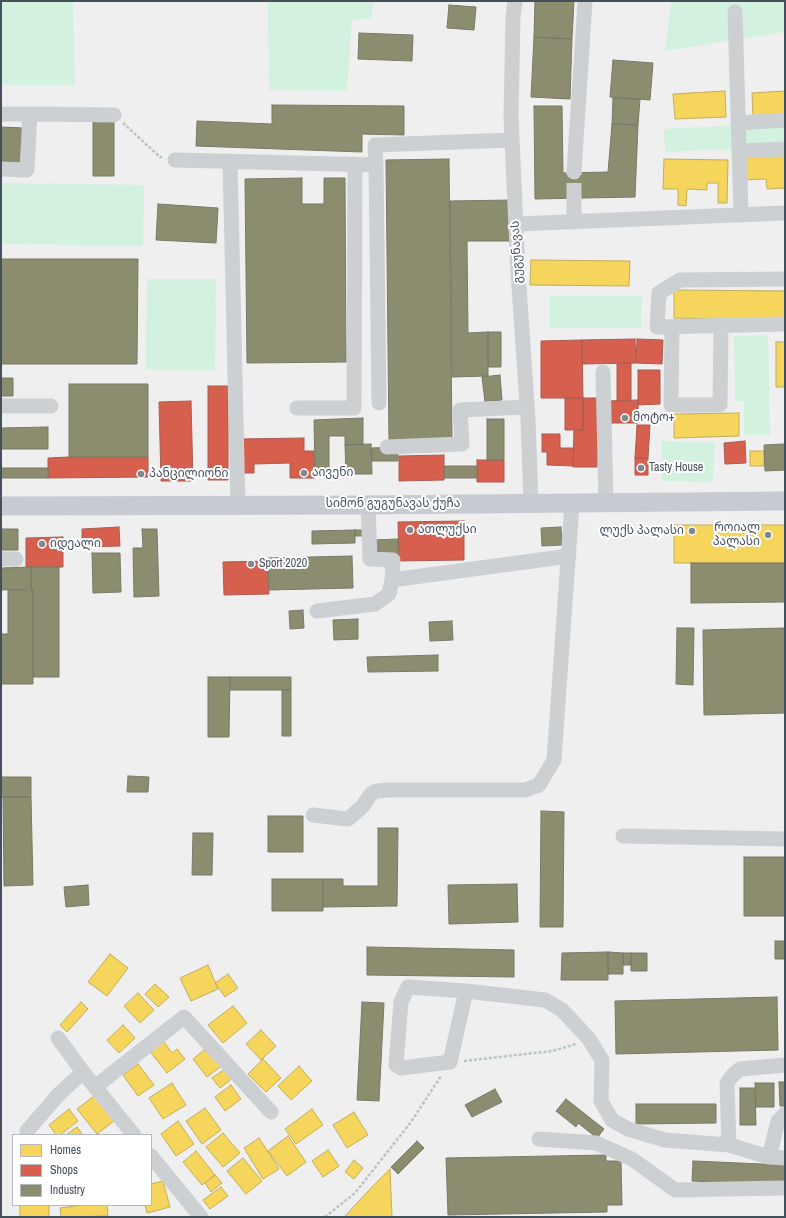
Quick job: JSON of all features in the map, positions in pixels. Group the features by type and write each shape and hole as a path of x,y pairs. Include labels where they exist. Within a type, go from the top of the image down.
{"main road":[{"name":"სიმონ გუგუნავას ქუჩა","path":"1,506 368,505 785,501"}],"street":[{"name":"გუგუნავას","path":"515,1 513,17 511,116 531,503"},
{"path":"574,172 585,1"},
{"path":"735,12 741,215"},
{"path":"1,114 114,115"},
{"path":"1,169 27,170 30,114"},
{"path":"738,123 785,120"},
{"path":"379,403 375,145 512,140"},
{"path":"739,151 785,149"},
{"path":"175,160 376,165"},
{"path":"230,161 238,505"},
{"path":"296,408 354,408 355,164"},
{"path":"574,198 574,221"},
{"path":"516,224 785,213"},
{"path":"785,279 680,280 659,293 657,327 785,324"},
{"path":"672,327 671,405 720,405 721,326"},
{"path":"603,372 606,503"},
{"path":"1,406 50,406"},
{"path":"387,447 462,444 460,410 527,407"},
{"path":"313,815 348,819 362,807 371,794 376,791 524,790 539,785 554,760 572,503"},
{"path":"317,611 375,604 388,594 392,580 393,560 370,559 368,505"},
{"path":"392,580 569,556"},
{"path":"623,836 785,839"},
{"path":"466,991 450,1062 401,1068 396,1065 401,1002 408,987 466,991 545,1000 562,1010 589,1039 602,1060 601,1101 612,1120 628,1129 665,1140 729,1145 769,1156 785,1158"},
{"path":"95,1087 184,1017 271,1112"},
{"path":"58,1038 83,1072 133,1134"},
{"path":"729,1145 727,1083 740,1069 785,1065"},
{"path":"27,1131 59,1094 83,1072"},
{"path":"769,1156 778,1121 785,1114"},
{"path":"539,1139 596,1143 632,1159 675,1190 785,1188"},
{"path":"152,1157 201,1217"}],"path":[{"path":"114,115 160,157 175,160"},
{"path":"325,1217 355,1193 411,1122 450,1062 552,1052 589,1039"}],"green space":[{"path":"1,1 73,1 75,85 1,85"},
{"path":"268,1 373,1 372,18 352,20 347,91 269,90"},
{"path":"671,1 785,1 785,32 665,51"},
{"path":"785,123 785,146 665,152 664,129"},
{"path":"1,183 144,185 143,246 1,244"},
{"path":"147,279 216,279 215,370 146,370"},
{"path":"550,296 642,296 641,328 550,328"},
{"path":"768,335 770,435 744,435 744,401 735,401 734,336"},
{"path":"662,441 715,443 713,482 662,481"}],"building: Homes":[{"path":"725,91 726,117 675,119 673,94"},
{"path":"785,91 785,117 753,119 752,93"},
{"path":"785,155 785,188 767,189 766,179 743,180 742,157"},
{"path":"664,159 728,160 727,203 718,203 718,183 707,183 707,190 687,189 686,206 678,205 678,189 663,189"},
{"path":"531,260 630,261 629,286 530,285"},
{"path":"674,290 785,291 785,320 674,318"},
{"path":"776,342 785,342 785,387 776,387"},
{"path":"739,413 739,436 674,438 674,414"},
{"path":"750,451 764,451 764,466 750,466"},
{"path":"674,525 785,525 785,563 674,563"},
{"path":"110,954 128,968 107,996 88,982"},
{"path":"208,965 218,989 191,1001 180,978"},
{"path":"228,974 238,988 225,997 215,983"},
{"path":"155,984 169,997 158,1007 145,994"},
{"path":"138,993 154,1010 140,1023 124,1006"},
{"path":"81,1002 88,1009 67,1032 60,1025"},
{"path":"233,1006 247,1023 223,1043 208,1025"},
{"path":"123,1025 135,1038 119,1053 107,1040"},
{"path":"261,1030 276,1046 261,1060 246,1044"},
{"path":"162,1039 172,1053 177,1049 185,1059 167,1073 148,1049"},
{"path":"209,1046 224,1064 207,1077 193,1059"},
{"path":"263,1059 281,1078 266,1092 248,1074"},
{"path":"138,1064 154,1085 138,1096 123,1075"},
{"path":"299,1066 312,1081 291,1100 278,1086"},
{"path":"228,1067 235,1076 220,1088 212,1078"},
{"path":"172,1083 186,1105 163,1119 149,1098"},
{"path":"231,1085 241,1099 225,1111 215,1097"},
{"path":"94,1096 114,1121 97,1134 77,1109"},
{"path":"205,1108 221,1130 202,1144 186,1121"},
{"path":"69,1109 78,1121 61,1134 55,1134 49,1125"},
{"path":"312,1109 323,1125 296,1144 285,1129"},
{"path":"354,1112 368,1135 347,1148 333,1125"},
{"path":"178,1121 194,1144 176,1156 161,1134"},
{"path":"77,1127 82,1134 67,1134"},
{"path":"223,1133 240,1153 223,1167 206,1147"},
{"path":"288,1136 306,1162 287,1176 268,1151"},
{"path":"259,1138 279,1169 263,1179 244,1148"},
{"path":"328,1150 339,1166 323,1177 312,1161"},
{"path":"196,1151 215,1175 202,1185 183,1162"},
{"path":"243,1158 262,1181 246,1194 227,1171"},
{"path":"354,1160 363,1168 354,1179 345,1172"},
{"path":"390,1169 392,1217 344,1217 372,1187"},
{"path":"215,1175 222,1183 211,1192 205,1183"},
{"path":"163,1181 170,1207 147,1213 145,1206 152,1206 152,1184"},
{"path":"221,1187 228,1196 210,1209 203,1200"},
{"path":"20,1206 49,1206 49,1217 20,1217"},
{"path":"76,1206 107,1206 108,1216 61,1217 60,1208"}],"building: Shops":[{"path":"635,339 636,363 582,364 582,340"},
{"path":"637,339 663,340 662,364 636,363"},
{"path":"582,340 583,398 541,398 541,341"},
{"path":"631,363 631,401 617,401 617,364"},
{"path":"638,370 660,370 660,404 638,405"},
{"path":"208,386 228,386 228,480 208,480"},
{"path":"565,398 583,398 583,430 565,430"},
{"path":"583,398 598,398 597,467 573,467 574,429 583,430"},
{"path":"638,400 638,423 609,423 608,401"},
{"path":"191,401 193,481 161,481 159,402"},
{"path":"637,425 650,425 648,458 635,458"},
{"path":"542,434 560,434 560,448 574,448 573,466 547,465 547,452 542,452"},
{"path":"304,438 304,451 314,451 315,478 290,478 290,463 254,464 254,473 240,473 239,439"},
{"path":"745,441 746,463 725,464 724,443"},
{"path":"444,455 444,480 399,481 399,456"},
{"path":"148,457 148,477 48,478 48,458"},
{"path":"635,458 648,458 648,475 635,475"},
{"path":"477,460 504,460 504,482 477,482"},
{"path":"464,521 464,560 399,561 398,522"},
{"path":"119,527 120,546 82,547 82,529"},
{"path":"63,537 63,567 26,567 26,538"},
{"path":"268,561 269,594 224,595 223,562"}],"building: Industry":[{"path":"535,1 574,1 572,39 534,37"},
{"path":"449,5 476,7 474,30 447,28"},
{"path":"359,33 413,35 412,61 358,59"},
{"path":"534,37 572,39 570,99 531,97"},
{"path":"613,60 653,63 650,100 610,97"},
{"path":"613,98 640,99 638,125 612,124"},
{"path":"272,105 404,106 404,135 362,134 362,152 196,146 197,121 272,124"},
{"path":"534,106 562,106 563,173 608,172 612,124 638,125 635,197 535,199"},
{"path":"93,120 114,120 114,176 93,176"},
{"path":"1,127 24,128 23,163 1,162"},
{"path":"449,159 452,440 389,441 386,160"},
{"path":"302,178 302,204 324,204 324,178 345,178 346,362 247,363 245,179"},
{"path":"512,200 513,241 467,241 468,333 488,332 488,376 452,377 450,201"},
{"path":"158,204 218,208 216,243 156,240"},
{"path":"1,259 138,259 137,364 1,364"},
{"path":"488,332 501,332 501,367 488,367"},
{"path":"500,375 502,400 485,402 482,377"},
{"path":"1,378 13,378 13,396 1,396"},
{"path":"69,384 148,384 148,457 69,457"},
{"path":"363,418 363,444 345,445 345,436 329,436 329,470 315,471 314,420"},
{"path":"487,419 504,419 504,460 487,460"},
{"path":"48,427 48,449 1,449 1,428"},
{"path":"371,444 372,474 346,474 345,445"},
{"path":"785,444 785,470 765,471 764,445"},
{"path":"398,447 398,461 372,461 371,448"},
{"path":"444,466 477,466 477,478 444,478"},
{"path":"1,468 48,468 48,478 1,478"},
{"path":"561,527 562,545 542,546 541,528"},
{"path":"1,529 18,529 18,550 1,550"},
{"path":"142,529 157,529 159,596 134,597 133,548 143,548"},
{"path":"355,530 355,543 312,544 312,531"},
{"path":"355,530 363,530 363,536 355,536"},
{"path":"398,539 398,555 373,555 373,540"},
{"path":"92,553 120,553 121,592 93,593"},
{"path":"352,556 353,588 269,590 268,558"},
{"path":"691,563 785,563 785,602 691,603"},
{"path":"31,567 31,589 1,590 1,568"},
{"path":"31,567 59,567 59,677 33,677 33,590 31,589"},
{"path":"8,590 33,590 33,684 1,684 1,634 8,634"},
{"path":"303,610 304,628 290,629 289,611"},
{"path":"358,619 358,639 334,640 333,620"},
{"path":"452,621 453,640 430,641 429,622"},
{"path":"677,628 694,628 693,685 676,684"},
{"path":"785,628 785,713 704,715 703,630"},
{"path":"438,655 438,671 368,672 367,657"},
{"path":"208,677 230,677 229,737 208,737"},
{"path":"230,677 291,677 291,690 230,690"},
{"path":"282,690 291,690 291,736 282,736"},
{"path":"128,776 149,777 148,792 127,792"},
{"path":"1,777 31,777 31,797 1,797"},
{"path":"3,797 31,797 33,885 4,886"},
{"path":"541,811 564,812 563,927 540,927"},
{"path":"268,816 303,816 303,852 268,852"},
{"path":"378,828 398,828 397,906 323,907 323,879 343,879 343,886 378,886"},
{"path":"193,833 213,833 212,875 192,875"},
{"path":"744,857 785,857 785,916 744,916"},
{"path":"272,879 323,879 323,911 272,911"},
{"path":"517,884 518,922 449,924 448,885"},
{"path":"88,885 89,905 66,907 64,887"},
{"path":"775,941 785,941 785,959 775,959"},
{"path":"367,947 514,950 514,977 367,975"},
{"path":"608,952 623,953 623,974 608,974"},
{"path":"608,952 608,980 561,980 562,953"},
{"path":"623,953 631,953 631,965 623,965"},
{"path":"631,953 647,953 647,971 631,971"},
{"path":"777,997 778,1050 616,1054 615,1001"},
{"path":"362,1002 384,1003 379,1101 357,1100"},
{"path":"779,1082 785,1082 785,1106 780,1106"},
{"path":"755,1083 774,1083 774,1107 756,1107"},
{"path":"740,1088 755,1088 756,1125 740,1125"},
{"path":"495,1089 502,1102 472,1117 465,1105"},
{"path":"566,1099 604,1129 597,1138 578,1123 576,1127 556,1111"},
{"path":"636,1104 716,1104 716,1123 636,1124"},
{"path":"417,1141 424,1148 398,1174 391,1167"},
{"path":"606,1155 606,1161 621,1161 622,1205 607,1205 607,1212 448,1215 446,1158"},
{"path":"693,1161 785,1165 785,1185 692,1181"}],"tunnel":[{"path":"574,172 574,198"}],"place":[{"name":"მოტო+","path":"625,418"},
{"name":"Tasty House","path":"641,468"},
{"name":"აივენი","path":"304,473"},
{"name":"პანცილიონი","path":"141,474"},
{"name":"ათლუქსი","path":"410,530"},
{"name":"ლუქს პალასი","path":"692,531"},
{"name":"როიალ პალასი","path":"768,535"},
{"name":"იდეალი","path":"42,544"},
{"name":"Sport 2020","path":"251,564"}]}
